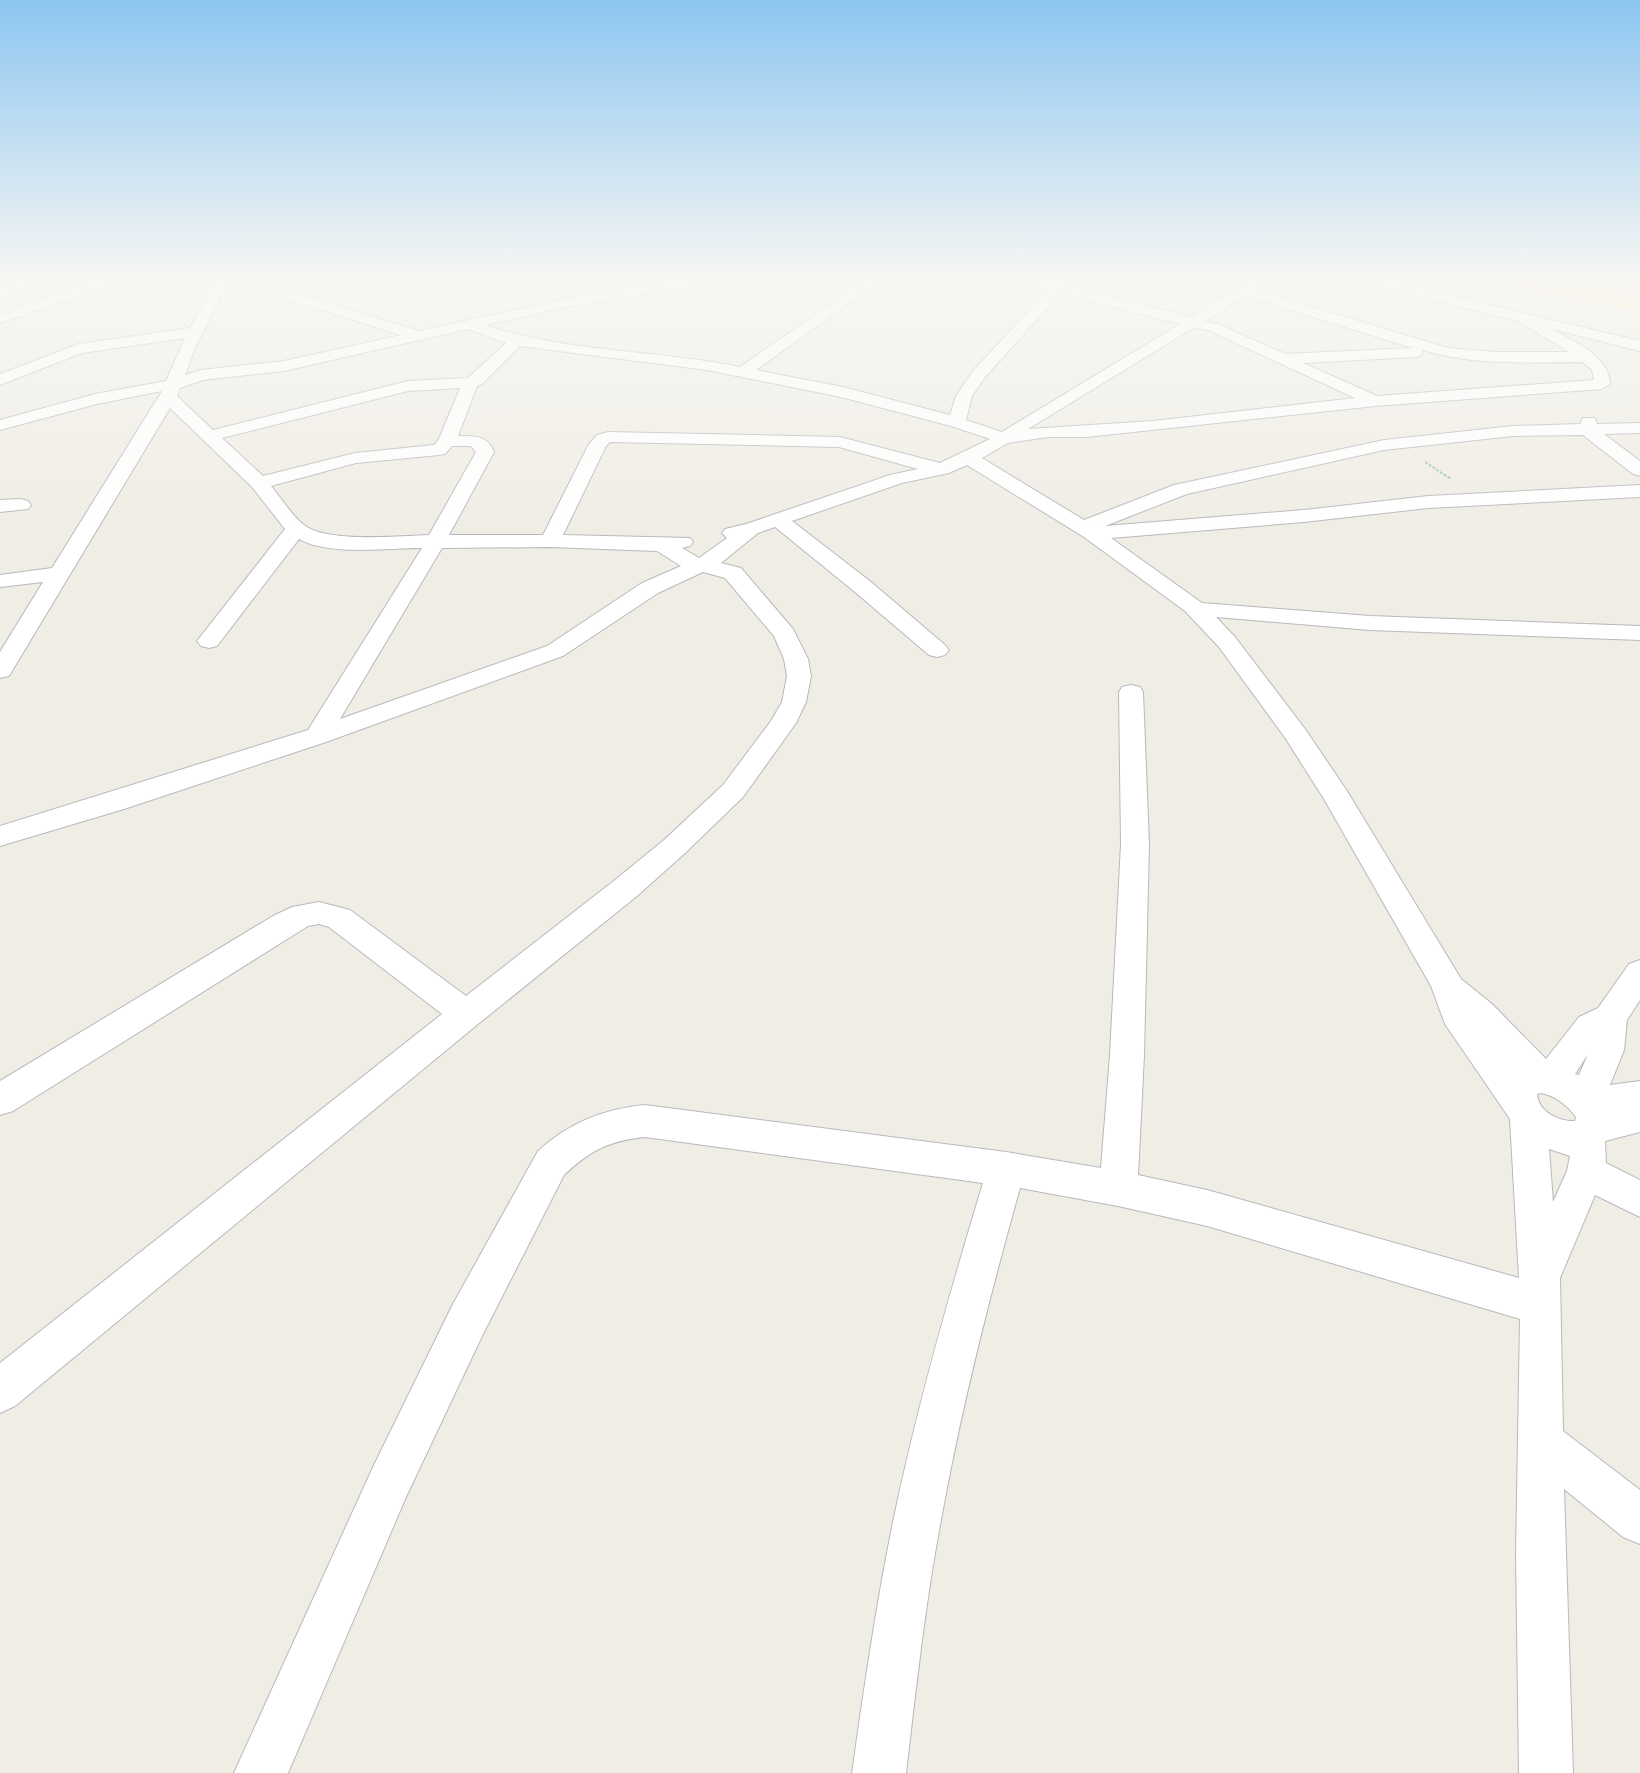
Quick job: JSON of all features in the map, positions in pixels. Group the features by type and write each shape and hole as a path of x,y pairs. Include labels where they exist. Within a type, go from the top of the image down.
{"street":[{"path":"0,380 46,363"},
{"path":"0,671 11,638 60,574 172,391 182,363"},
{"path":"0,425 95,399 172,391 201,375 298,363"},
{"path":"210,436 408,386 470,383 476,381 494,363"},
{"path":"683,363 843,392 957,422 975,430 1006,438 1048,432 1087,432 1153,426 1375,401 1602,384"},
{"path":"743,372 756,363"},
{"path":"957,422 968,387 989,363"},
{"path":"172,391 210,436 259,483 296,529 314,539 435,543 550,541 670,551 751,529 897,479 942,469 969,458 1006,438 1031,420 1128,363"},
{"path":"1289,363 1375,401"},
{"path":"1587,428 1602,384 1602,376 1592,363"},
{"path":"259,483 369,455 431,452 443,447 470,383"},
{"path":"1587,428 1640,470"},
{"path":"1086,531 1162,496 1205,482 1397,443 1513,431 1640,428"},
{"path":"550,541 598,444 608,437 840,442 942,469"},
{"path":"317,736 435,543 485,452 483,446 476,441 447,441"},
{"path":"969,458 1154,576 1196,609 1227,642 1296,735 1359,832 1447,984 1457,1014 1535,1095 1541,1128 1557,1136 1572,1138 1640,1096"},
{"path":"1086,531 1304,516 1428,502 1640,491"},
{"path":"0,506 21,505"},
{"path":"778,520 864,587 937,650"},
{"path":"209,641 296,529"},
{"path":"0,836 114,802 199,772 317,736 555,651 650,588 700,566 729,562 751,529"},
{"path":"0,1390 626,888 674,847 732,791 783,723 794,702 799,676 796,659 785,634 729,562 701,544"},
{"path":"670,551 700,566"},
{"path":"650,588 670,551"},
{"path":"0,581 60,574"},
{"path":"1196,609 1370,622 1640,633"},
{"path":"1118,1188 1127,1055 1135,844 1131,692"},
{"path":"0,1100 254,941 303,915 319,913 339,918 466,1014"},
{"path":"1546,1773 1540,1555 1540,1291 1535,1095 1592,1027 1610,1018 1640,972"},
{"path":"1540,1291 1607,1054 1611,1036 1610,1018"},
{"path":"1535,1095 1563,1084 1588,1127 1640,1199"},
{"path":"1588,1127 1640,1116"},
{"path":"261,1773 390,1481 468,1319 551,1163 570,1145 593,1131 619,1123 645,1121 1006,1169 1118,1188 1207,1208 1540,1291"},
{"path":"879,1773 917,1522 975,1274 1006,1169"},
{"path":"1540,1442 1640,1520"}],"path":[{"path":"1397,443 1482,499"}]}
